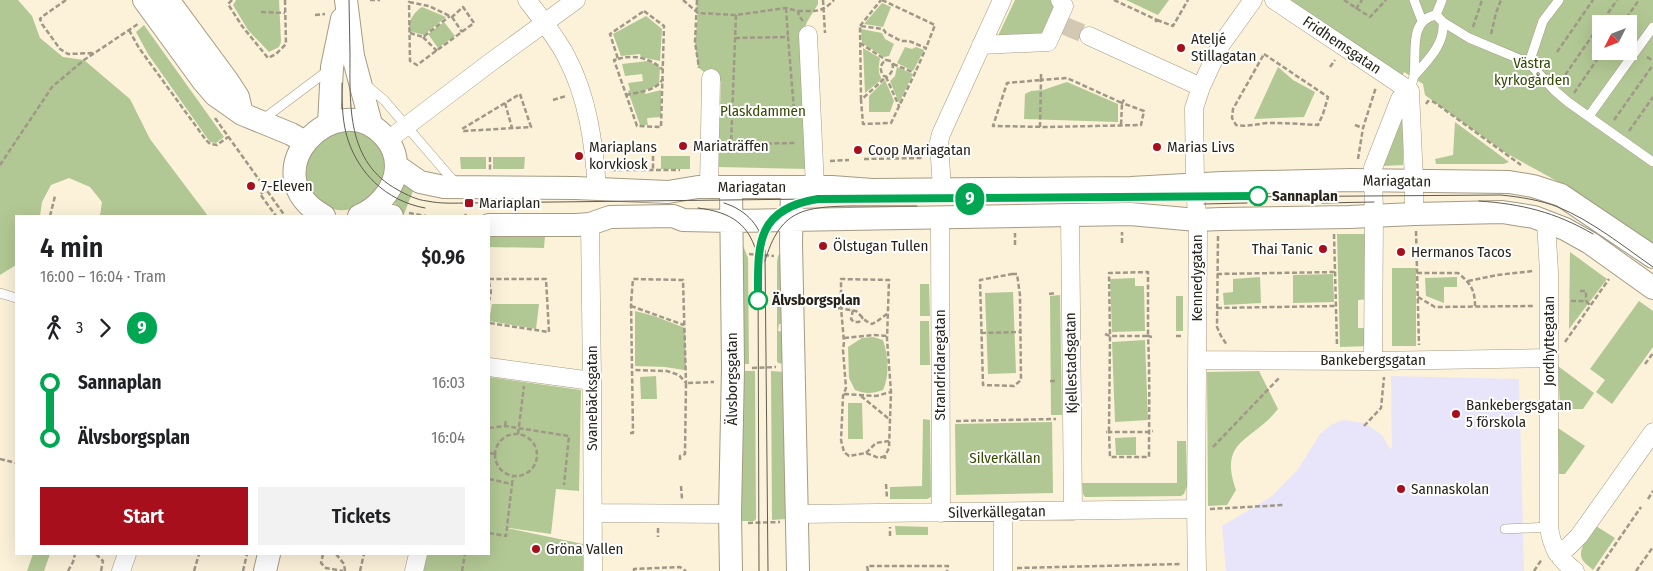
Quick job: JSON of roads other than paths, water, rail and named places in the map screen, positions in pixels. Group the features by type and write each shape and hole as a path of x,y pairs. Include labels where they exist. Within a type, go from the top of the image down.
{"street":[{"path":"168,0 251,118"},
{"path":"527,0 566,56 574,73 587,111 597,180"},
{"path":"388,140 576,0"},
{"path":"942,189 939,142 941,134 1002,0"},
{"path":"981,45 1048,42 1061,25 1064,6 1060,0"},
{"name":"Kennedygatan","path":"1193,568 1200,509 1194,108 1201,87 1220,46 1253,0"},
{"name":"Fridhemsgatan","path":"1274,0 1414,93"},
{"path":"328,124 332,67 340,6"},
{"path":"340,6 360,78 370,124"},
{"path":"144,10 215,95 251,118 291,134 305,142"},
{"path":"815,32 815,187"},
{"path":"1089,36 1201,87"},
{"path":"711,78 716,182"},
{"path":"1373,361 1374,164 1400,99 1414,93 1415,221"},
{"path":"322,215 306,203 300,194 295,171 297,158 305,142 316,131 328,124 352,120 362,121 377,128 388,140 396,157 395,177 383,198 363,215"},
{"name":"Mariagatan","path":"397,166 420,182 444,187 575,188 597,180 668,192 716,182 792,188 832,187 872,190 1131,188 1195,184 1374,180 1509,182 1528,177 1561,195 1653,257"},
{"name":"Älvsborgsgatan","path":"716,182 730,221 725,375 731,571"},
{"path":"792,188 798,571"},
{"path":"490,225 576,226 590,224 610,217 673,216 683,220 730,221 1130,214 1197,220 1374,216 1415,221 1481,212 1519,214 1565,229 1590,243 1653,288"},
{"path":"363,215 401,214"},
{"name":"Kjellestadsgatan","path":"1070,216 1073,511"},
{"name":"Strandridaregatan","path":"940,218 941,512"},
{"name":"Jordhyttegatan","path":"1546,222 1554,353 1544,527 1557,553 1565,564 1575,571"},
{"name":"Svanebäcksgatan","path":"590,224 593,571"},
{"name":"Bankebergsgatan","path":"1197,360 1373,361 1554,353"},
{"path":"490,367 592,381"},
{"path":"1557,553 1568,547 1579,536 1653,432"},
{"name":"Silverkällegatan","path":"798,518 941,512 1200,509"},
{"path":"1003,512 1007,569"},
{"path":"593,513 730,519"},
{"path":"121,571 126,555"},
{"path":"265,571 269,555"},
{"path":"414,571 418,555"}],"lane":[{"path":"1414,0 1422,21"},
{"path":"1436,15 1442,0"},
{"path":"1529,63 1543,22 1559,0"},
{"path":"1414,93 1417,30 1427,16 1436,15"},
{"path":"1436,15 1443,22 1469,38 1489,48 1529,63 1568,102 1653,161"},
{"path":"1414,93 1441,40 1444,30 1443,22"},
{"path":"1589,116 1653,27"},
{"path":"251,118 332,67"},
{"path":"360,78 384,100 459,187"},
{"path":"0,294 15,298"},
{"path":"1505,529 1544,527"}],"tunnel":[{"path":"1065,26 1089,36"}],"tram line":[{"path":"349,0 351,112 354,131 360,148 369,164 381,178 401,192 423,200 453,203 896,198 1501,195 1544,202 1571,213 1607,234 1653,267"},
{"path":"342,83 346,133 357,160 365,172 386,191 398,199 425,208"},
{"name":"9","path":"758,300 758,255 764,231 778,214 800,202 818,199 1258,196"},
{"path":"1479,201 1510,204 1538,210 1579,226 1593,234"},
{"path":"761,240 771,221 781,211 800,202"},
{"path":"1322,203 1374,202"},
{"path":"724,203 740,210 752,221 761,234 765,251 768,571"},
{"path":"1204,204 1247,203"},
{"path":"765,261 771,244 786,221 807,210 851,206 917,206"},
{"path":"698,208 720,213 738,222 750,237 758,259"},
{"path":"758,263 759,571"}],"place":[{"name":"Ateljé Stillagatan","path":"1181,48"},
{"name":"Mariaträffen","path":"683,146"},
{"name":"Marias Livs","path":"1157,147"},
{"name":"Coop Mariagatan","path":"858,150"},
{"name":"Mariaplans korvkiosk","path":"579,156"},
{"name":"7-Eleven","path":"251,186"},
{"name":"Sannaplan","path":"1258,196"},
{"name":"Mariaplan","path":"469,203"},
{"name":"Ölstugan Tullen","path":"823,246"},
{"name":"Thai Tanic","path":"1323,249"},
{"name":"Hermanos Tacos","path":"1401,252"},
{"name":"Älvsborgsplan","path":"758,300"},
{"name":"Bankebergsgatan 5 förskola","path":"1456,414"},
{"name":"Sannaskolan","path":"1401,489"},
{"name":"Gröna Vallen","path":"536,549"}],"park label":[{"name":"Västra kyrkogården","path":"1532,72"},
{"name":"Plaskdammen","path":"763,111"},
{"name":"Silverkällan","path":"1005,458"}]}
